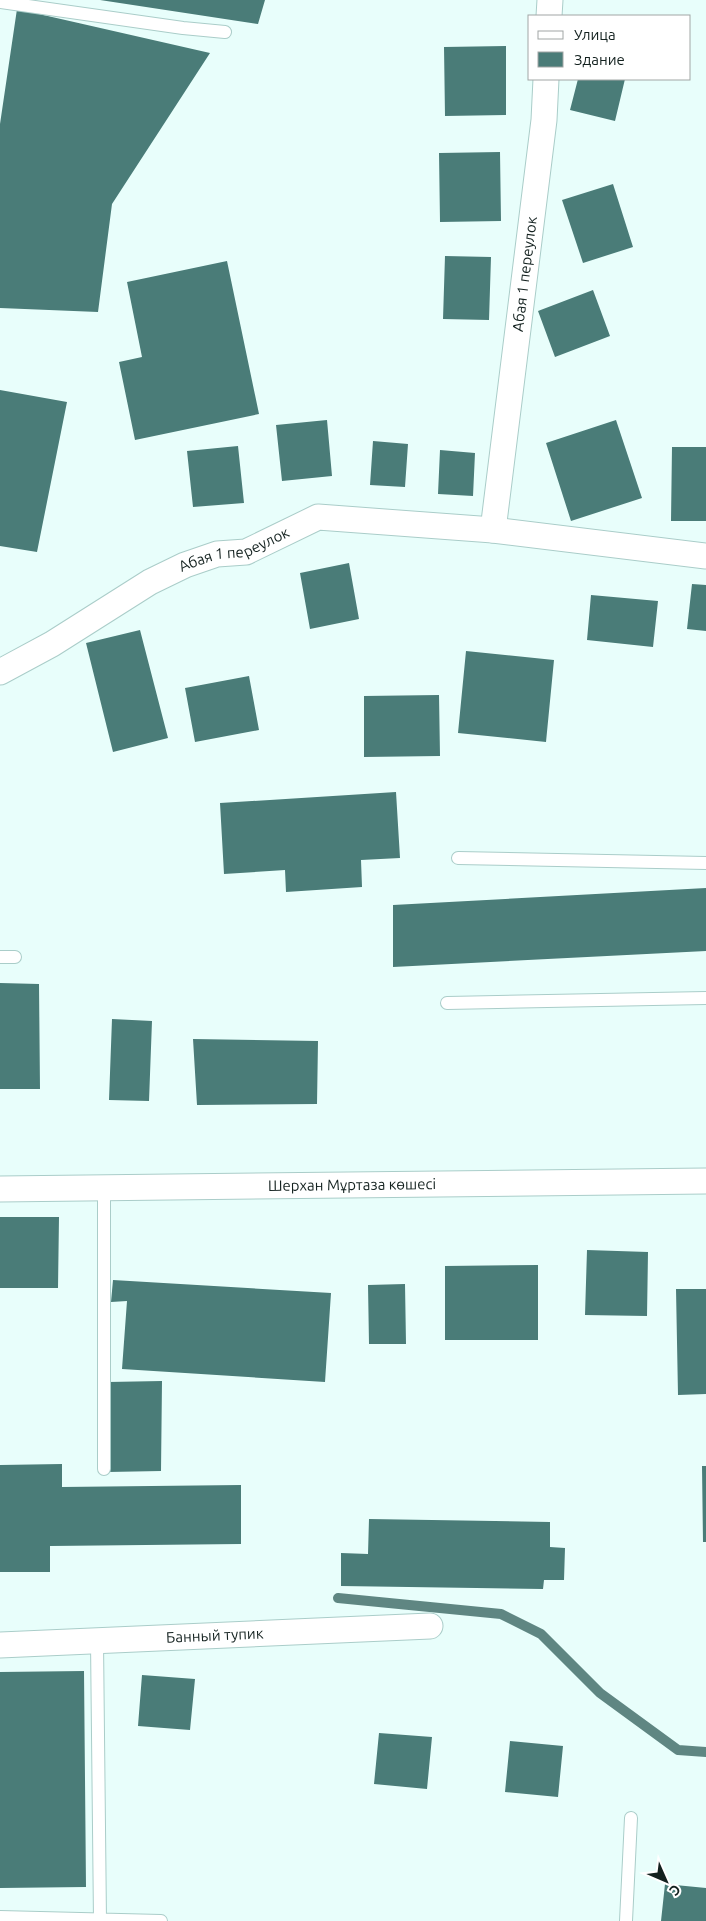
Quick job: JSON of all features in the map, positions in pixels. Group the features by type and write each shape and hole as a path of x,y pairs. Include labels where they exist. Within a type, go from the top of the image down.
{"street":[{"path":"549,15 550,0"},
{"name":"Абая 1 переулок","path":"493,530 544,120 546,80"},
{"name":"Абая 1 переулок","path":"0,672 52,644 150,582 185,565 217,554 246,552 318,517 493,530 706,556"},
{"name":"Шерхан Мұртаза көшесі","path":"0,1189 706,1182"},
{"name":"Банный тупик","path":"0,1645 430,1626"}],"lane":[{"path":"0,2 183,28 225,32"},
{"path":"458,858 706,863"},
{"path":"0,956 15,957"},
{"path":"447,1003 706,998"},
{"path":"104,1188 104,1469"},
{"path":"97,1640 100,1920"},
{"path":"626,1921 631,1818"},
{"path":"0,1917 161,1921"}],"building":[{"path":"100,0 265,0 258,24"},
{"path":"17,9 210,53 112,204 98,312 0,308 0,124"},
{"path":"506,46 506,115 445,116 444,47"},
{"path":"578,80 625,80 615,121 570,110"},
{"path":"500,152 501,221 440,222 439,153"},
{"path":"613,184 633,247 583,263 562,200"},
{"path":"445,256 491,257 489,320 443,319"},
{"path":"227,261 259,414 135,440 119,362 142,357 127,282"},
{"path":"593,290 610,336 555,357 538,311"},
{"path":"0,390 67,402 37,552 0,546"},
{"path":"327,420 332,476 282,481 276,425"},
{"path":"616,420 642,498 571,521 546,443"},
{"path":"373,441 408,444 405,487 370,485"},
{"path":"238,446 244,503 193,507 187,451"},
{"path":"672,447 706,447 706,521 671,521"},
{"path":"440,450 475,453 473,496 438,494"},
{"path":"349,563 359,619 310,629 300,573"},
{"path":"692,584 706,585 706,631 687,629"},
{"path":"591,595 658,601 653,647 587,640"},
{"path":"140,630 168,738 113,752 86,643"},
{"path":"466,651 554,660 546,742 458,733"},
{"path":"249,676 259,730 195,742 185,688"},
{"path":"439,695 440,756 364,757 364,696"},
{"path":"396,792 400,858 361,860 362,887 286,892 285,870 224,874 220,803"},
{"path":"706,888 706,951 393,967 393,905"},
{"path":"0,983 39,984 40,1089 0,1089"},
{"path":"112,1019 152,1021 149,1101 109,1100"},
{"path":"193,1039 318,1041 317,1104 197,1105"},
{"path":"0,1217 59,1217 58,1288 0,1288"},
{"path":"587,1250 648,1252 647,1316 585,1315"},
{"path":"538,1265 538,1340 445,1340 445,1266"},
{"path":"113,1280 331,1293 325,1382 122,1369 127,1301 111,1302"},
{"path":"405,1284 406,1344 369,1344 368,1285"},
{"path":"676,1289 706,1289 706,1394 678,1395"},
{"path":"162,1381 161,1471 108,1472 108,1382"},
{"path":"62,1464 62,1487 241,1485 241,1544 50,1546 50,1572 0,1572 0,1465"},
{"path":"702,1466 706,1466 706,1542 703,1542"},
{"path":"369,1519 550,1522 550,1547 565,1548 564,1580 544,1580 543,1589 341,1586 341,1553 368,1554"},
{"path":"84,1671 86,1887 0,1888 0,1672"},
{"path":"142,1675 195,1679 190,1730 138,1726"},
{"path":"379,1733 432,1737 427,1789 374,1784"},
{"path":"510,1741 563,1746 558,1797 505,1792"},
{"path":"665,1884 706,1888 706,1921 661,1921"}],"waterway":[{"path":"338,1598 501,1614 541,1634 600,1693 678,1750 706,1752"}]}
